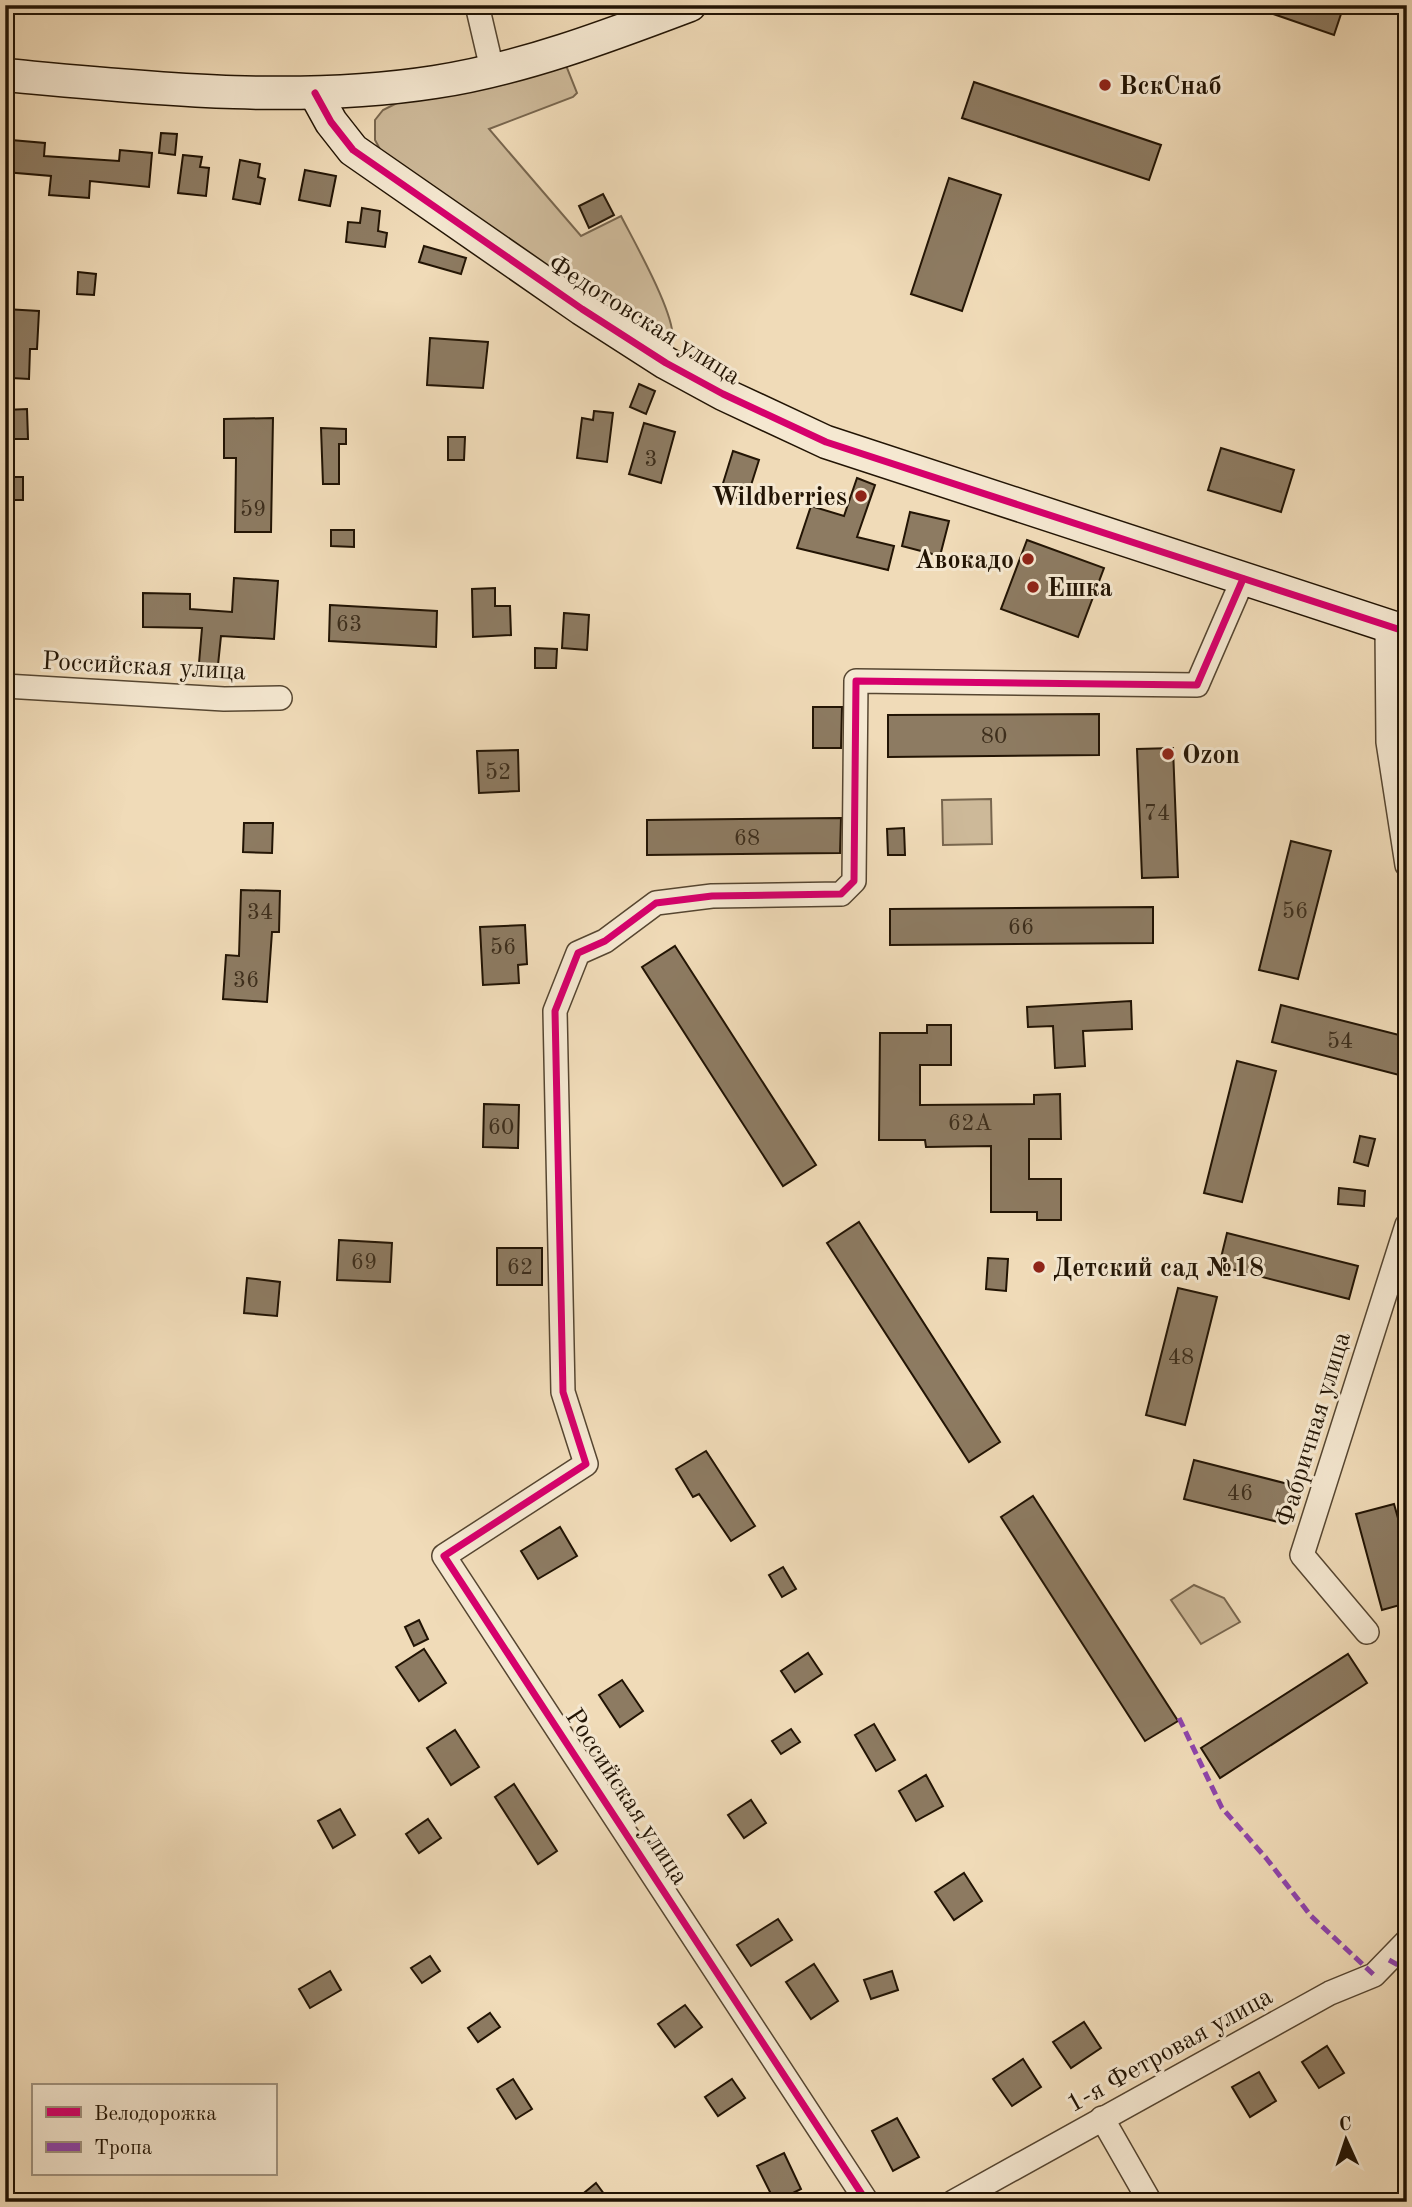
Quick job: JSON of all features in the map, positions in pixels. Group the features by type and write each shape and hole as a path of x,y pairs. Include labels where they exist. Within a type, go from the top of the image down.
{"street":[{"path":"477,5 492,69"},
{"path":"5,75 208,90 315,93 436,82 574,46 690,5"},
{"name":"Федотовская улица","path":"315,93 331,122 353,149 582,309 723,394 825,442 1397,629"},
{"name":"Российская улица","path":"867,2202 444,1556 586,1464 563,1392 555,1010 578,953 605,941 656,903 712,896 841,894 854,881 856,681 1197,685 1243,579"},
{"path":"1397,629 1388,742 1407,865"},
{"name":"Российская улица","path":"5,686 224,699 280,698"},
{"name":"Фабричная улица","path":"1367,1632 1302,1555 1407,1225"},
{"name":"1-я Фетровая улица","path":"953,2202 1329,1993 1374,1975 1407,1941"},
{"path":"1102,2118 1150,2202"}],"shaded area":[{"path":"563,65 567,68 577,93 573,97 489,129 581,236 621,216 663,301 672,333 671,343 620,317 531,257 381,151 375,140 375,120 383,110 397,103"},
{"path":"991,799 992,844 943,845 942,800"},
{"path":"1194,1585 1224,1598 1240,1622 1201,1644 1171,1600"}],"building":[{"path":"1256,5 1344,5 1334,35 1256,8"},
{"path":"974,82 1161,145 1149,180 962,118"},
{"path":"161,133 177,134 175,155 159,153"},
{"path":"11,140 45,143 44,156 119,161 120,150 152,153 149,187 90,181 89,198 49,195 51,176 5,172 5,152 10,153"},
{"path":"183,155 202,157 200,167 209,168 206,196 178,193"},
{"path":"240,160 260,164 258,177 265,179 260,204 233,199"},
{"path":"305,170 336,176 330,206 299,200"},
{"path":"949,178 1001,195 962,311 911,294"},
{"path":"603,194 614,215 589,228 579,206"},
{"path":"362,208 380,211 378,231 387,233 385,247 346,242 348,222 360,223"},
{"path":"424,246 466,258 461,274 419,262"},
{"path":"78,272 96,274 94,295 77,294"},
{"path":"5,309 39,311 37,349 30,349 29,379 11,378 12,348 5,348"},
{"path":"430,338 488,342 483,388 427,385"},
{"path":"639,384 655,391 646,414 630,407"},
{"path":"27,409 28,439 5,439 5,410"},
{"path":"594,411 613,413 607,462 577,458 582,418 593,420"},
{"path":"273,418 271,532 235,532 236,458 224,458 224,419"},
{"path":"644,423 675,432 661,483 629,474"},
{"path":"321,428 346,429 346,444 339,444 339,484 323,484"},
{"path":"448,437 465,437 464,460 448,460"},
{"path":"1221,448 1294,470 1281,512 1208,490"},
{"path":"733,451 759,460 746,501 720,493"},
{"path":"5,477 23,477 23,500 5,500"},
{"path":"857,478 875,485 857,537 894,546 888,570 797,548 811,506 844,516"},
{"path":"910,512 949,521 940,556 902,546"},
{"path":"331,530 354,530 354,547 331,546"},
{"path":"1027,540 1104,568 1078,637 1001,609"},
{"path":"234,578 278,581 274,639 221,636 218,665 199,663 202,628 143,627 143,593 190,594 190,609 232,612"},
{"path":"495,588 495,606 510,606 511,635 473,637 472,589"},
{"path":"330,605 437,611 436,647 329,641"},
{"path":"564,613 589,615 587,650 562,648"},
{"path":"535,648 557,649 556,668 535,668"},
{"path":"813,707 842,707 841,748 813,748"},
{"path":"1099,714 1099,755 888,757 888,715"},
{"path":"1173,748 1178,877 1142,878 1137,749"},
{"path":"518,750 519,791 479,793 477,751"},
{"path":"841,818 840,853 647,855 647,820"},
{"path":"244,823 273,823 272,853 243,852"},
{"path":"904,828 905,855 888,855 887,829"},
{"path":"1291,841 1331,851 1298,979 1259,970"},
{"path":"241,890 280,891 279,932 272,932 267,1002 223,999 226,955 239,956"},
{"path":"1153,907 1153,943 890,945 890,909"},
{"path":"525,925 527,964 518,965 519,983 483,985 480,927"},
{"path":"675,946 816,1165 783,1186 642,967"},
{"path":"1131,1001 1132,1029 1083,1031 1085,1066 1055,1068 1053,1026 1028,1027 1027,1007"},
{"path":"1281,1005 1407,1037 1403,1076 1272,1042"},
{"path":"927,1025 951,1025 951,1065 920,1065 920,1105 1034,1104 1034,1095 1060,1094 1061,1139 1029,1139 1029,1179 1061,1179 1061,1220 1037,1220 1037,1212 991,1212 991,1146 926,1147 925,1140 879,1140 880,1033 927,1033"},
{"path":"1237,1061 1276,1071 1242,1202 1204,1193"},
{"path":"484,1104 519,1105 518,1148 483,1147"},
{"path":"1360,1136 1375,1139 1368,1166 1354,1162"},
{"path":"1339,1188 1365,1191 1364,1206 1338,1204"},
{"path":"859,1222 1000,1442 969,1462 827,1243"},
{"path":"1227,1233 1358,1266 1349,1299 1219,1266"},
{"path":"339,1240 392,1243 390,1282 337,1280"},
{"path":"497,1248 542,1248 542,1285 497,1285"},
{"path":"988,1258 1008,1259 1006,1291 986,1289"},
{"path":"247,1278 280,1282 277,1316 244,1313"},
{"path":"1178,1288 1217,1297 1185,1425 1146,1415"},
{"path":"706,1451 755,1526 731,1541 699,1494 693,1497 676,1469"},
{"path":"1194,1460 1296,1486 1286,1524 1184,1499"},
{"path":"1033,1496 1178,1721 1145,1741 1001,1517"},
{"path":"1394,1504 1407,1550 1407,1603 1382,1610 1356,1514"},
{"path":"560,1527 577,1556 538,1579 521,1551"},
{"path":"783,1567 796,1589 782,1597 769,1575"},
{"path":"419,1620 428,1639 414,1646 405,1627"},
{"path":"424,1649 446,1683 419,1701 396,1667"},
{"path":"808,1653 822,1674 795,1692 781,1671"},
{"path":"1348,1654 1367,1683 1220,1778 1201,1748"},
{"path":"622,1680 643,1711 620,1727 599,1695"},
{"path":"874,1724 895,1760 876,1771 855,1735"},
{"path":"791,1729 800,1742 781,1754 772,1741"},
{"path":"455,1730 479,1767 451,1785 427,1748"},
{"path":"926,1775 943,1806 916,1821 899,1791"},
{"path":"514,1784 557,1851 538,1864 495,1797"},
{"path":"751,1800 766,1823 744,1838 728,1815"},
{"path":"340,1809 355,1835 333,1848 318,1821"},
{"path":"428,1819 441,1838 419,1853 406,1834"},
{"path":"964,1873 982,1901 954,1920 935,1892"},
{"path":"778,1919 792,1940 751,1966 737,1945"},
{"path":"430,1956 440,1971 422,1983 411,1968"},
{"path":"814,1964 838,2001 811,2019 786,1982"},
{"path":"330,1971 341,1990 310,2008 299,1989"},
{"path":"892,1971 898,1990 871,1999 864,1980"},
{"path":"685,2005 702,2027 675,2047 658,2024"},
{"path":"490,2013 500,2027 478,2042 468,2028"},
{"path":"1084,2022 1101,2048 1071,2068 1053,2042"},
{"path":"1327,2046 1344,2073 1319,2088 1302,2062"},
{"path":"1023,2059 1041,2087 1012,2106 993,2079"},
{"path":"1259,2072 1276,2101 1250,2117 1232,2087"},
{"path":"513,2079 532,2109 516,2119 497,2089"},
{"path":"732,2079 745,2098 718,2116 705,2097"},
{"path":"897,2118 919,2157 893,2171 872,2131"},
{"path":"784,2153 801,2189 775,2202 757,2166"},
{"path":"596,2183 610,2202 573,2202"}],"marked path":[{"path":"1179,1718 1222,1808 1266,1858 1311,1916 1374,1975"},
{"path":"1389,1960 1407,1970"}],"cycle path":[{"path":"315,93 331,122 353,150 582,309 666,363 723,394 826,442 1407,632"},
{"path":"867,2202 444,1556 586,1464 563,1392 555,1011 578,953 605,941 656,903 712,896 841,894 854,881 856,681 1197,685 1243,579"}],"place":[{"name":"ВскСнаб","path":"1105,85"},
{"name":"Wildberries","path":"861,496"},
{"name":"Авокадо","path":"1028,559"},
{"name":"Ешка","path":"1033,587"},
{"name":"Ozon","path":"1168,754"},
{"name":"Детский сад №18","path":"1039,1267"}]}
